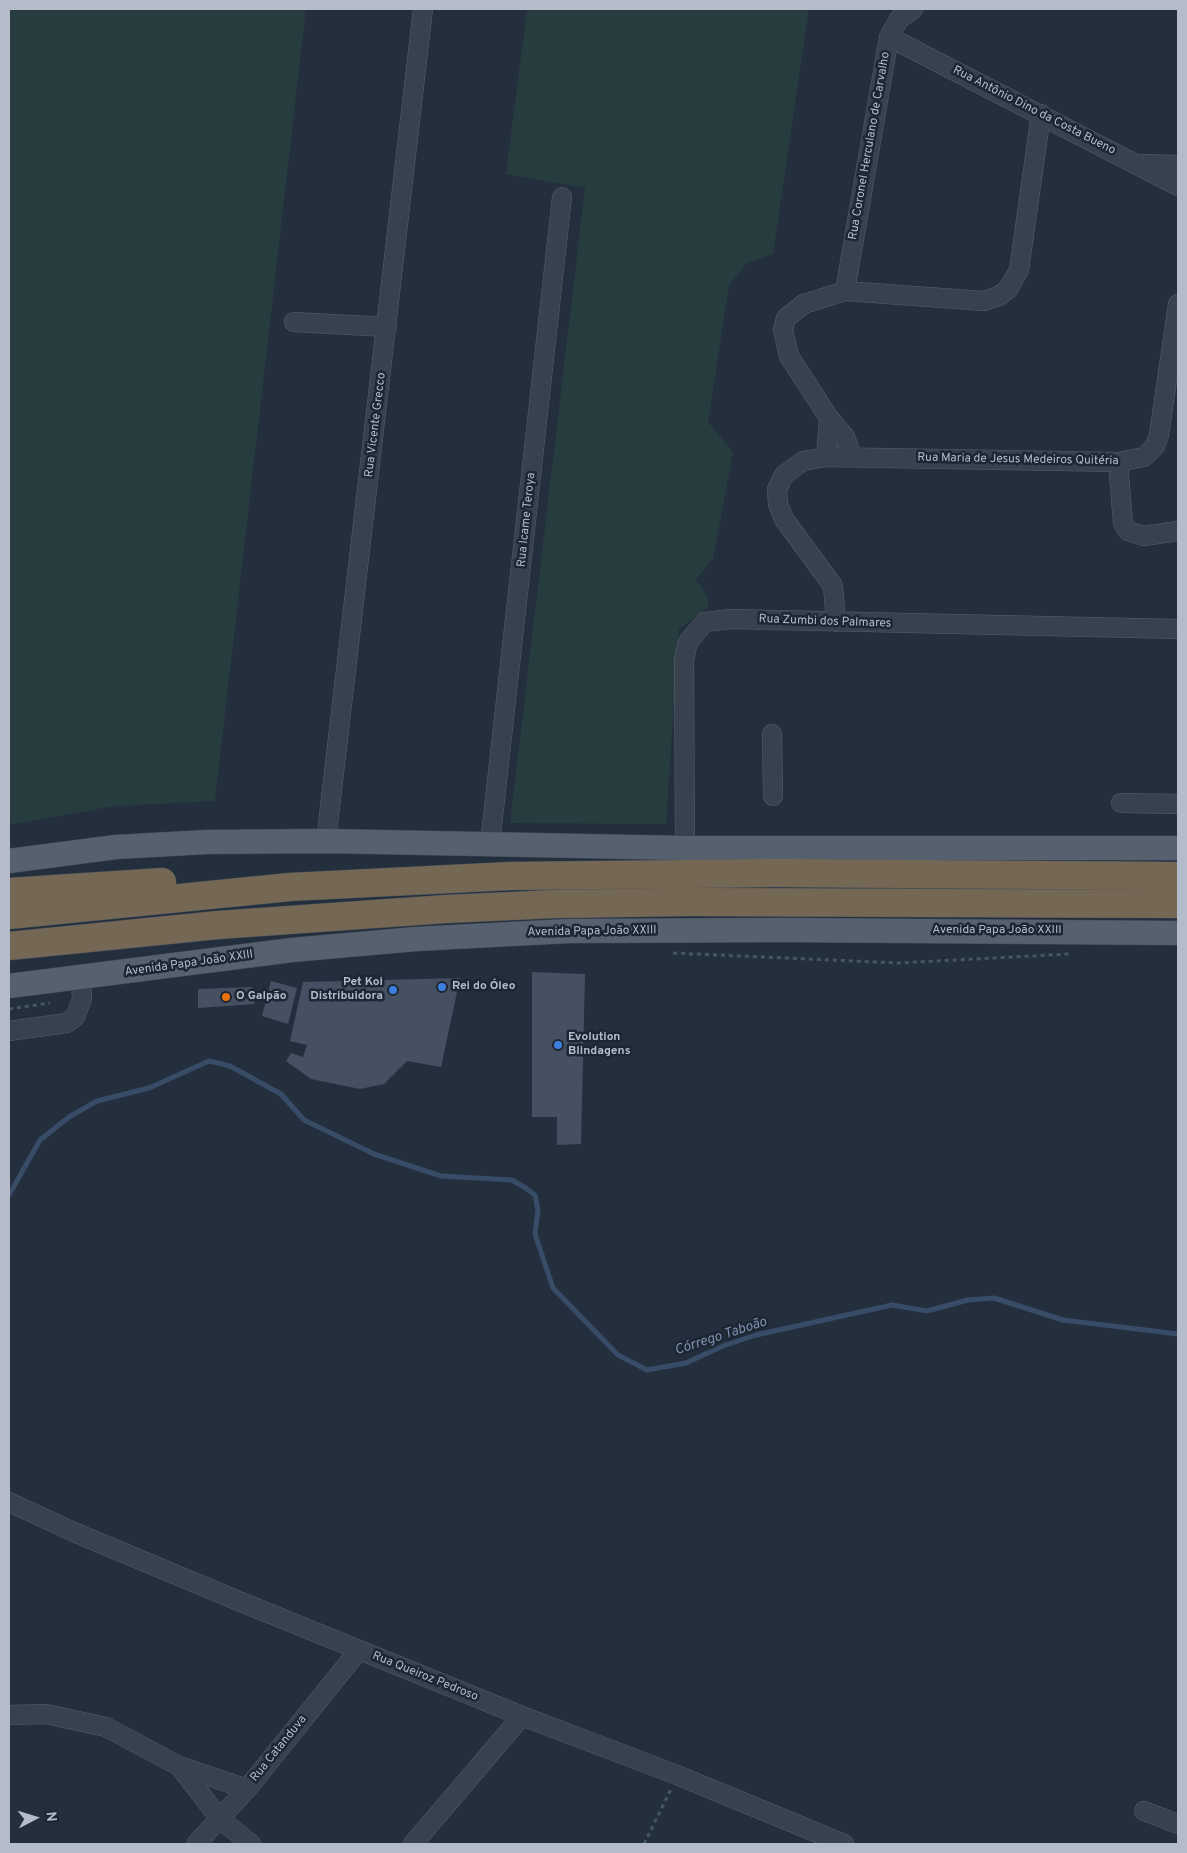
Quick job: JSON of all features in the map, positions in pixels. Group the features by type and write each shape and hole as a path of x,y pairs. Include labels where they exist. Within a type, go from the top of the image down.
{"highway":[{"path":"9,915 220,893 411,880 610,874 1178,876"},
{"path":"9,892 164,882 220,893"},
{"path":"9,946 218,924 446,909 556,904 698,902 1178,904"},
{"path":"9,965 140,944 218,924"}],"main road":[{"path":"9,861 116,847 206,842 326,841 685,848 1178,848"},
{"name":"Avenida Papa João XXIII","path":"9,986 82,988 292,950 416,939 569,931 785,930 1178,933"}],"street":[{"name":"Rua Vicente Grecco","path":"326,841 423,9"},
{"name":"Rua Coronel Herculano de Carvalho","path":"845,291 889,37 899,19 913,9"},
{"name":"Rua Antônio Dino da Costa Bueno","path":"889,37 1178,186"},
{"path":"852,456 845,438 829,418 789,356 783,330 786,318 804,304 845,291 984,301 999,296 1008,289 1019,270 1041,114"},
{"path":"1138,164 1178,165"},
{"name":"Rua Icame Teroya","path":"490,844 562,197"},
{"name":"Rua Maria de Jesus Medeiros Quitéria","path":"836,622 833,586 784,519 777,495 779,483 793,466 803,461 826,457 852,456 1118,462 1144,457 1155,446 1159,435 1178,304"},
{"path":"294,322 387,328"},
{"path":"826,457 829,418"},
{"path":"1118,462 1123,523 1128,531 1144,536 1178,531"},
{"name":"Rua Zumbi dos Palmares","path":"685,848 684,660 685,650 692,636 705,622 731,619 1178,629"},
{"path":"772,734 773,796"},
{"path":"1121,803 1178,804"},
{"path":"9,1031 67,1023 75,1017 82,988"},
{"name":"Rua Queiroz Pedroso","path":"9,1502 85,1537 359,1650 522,1716 677,1775 843,1844"},
{"name":"Rua Catanduva","path":"196,1844 247,1789 359,1650"},
{"path":"9,1715 46,1714 106,1727 179,1766 247,1789"},
{"path":"413,1844 522,1716"},
{"path":"179,1766 220,1819 251,1844"},
{"path":"1144,1811 1178,1824"}],"path":[{"path":"669,952 899,964 1070,954"},
{"path":"9,1009 82,988"},
{"path":"644,1844 677,1775"}],"green space":[{"path":"9,9 306,9 215,801 115,806 9,825"},
{"path":"527,9 809,9 773,254 747,263 729,285 708,422 733,452 713,559 696,579 708,597 708,608 679,629 666,824 510,823 585,188 506,174"}],"building":[{"name":"Evolution Blindagens","path":"532,972 585,974 581,1144 557,1145 557,1117 532,1117"},
{"path":"460,978 441,1067 407,1061 384,1084 360,1089 311,1079 286,1061 291,1053 303,1057 307,1045 290,1041 303,982"},
{"path":"271,981 297,988 288,1024 262,1016"},
{"name":"O Galpão","path":"252,987 255,1004 198,1008 198,989"}],"waterway":[{"name":"Córrego Taboão","path":"9,1195 40,1140 69,1117 97,1101 149,1088 209,1061 230,1066 281,1094 304,1120 374,1154 441,1176 512,1180 524,1187 535,1195 538,1210 535,1234 553,1288 618,1355 647,1370 686,1363 723,1346 756,1335 892,1305 927,1311 968,1300 994,1298 1063,1320 1178,1334"}],"place":[{"name":"Rei do Óleo","path":"442,987"},
{"name":"Pet Koi Distribuidora","path":"393,990"},
{"name":"O Galpão","path":"226,997"},
{"name":"Evolution Blindagens","path":"558,1045"}]}
